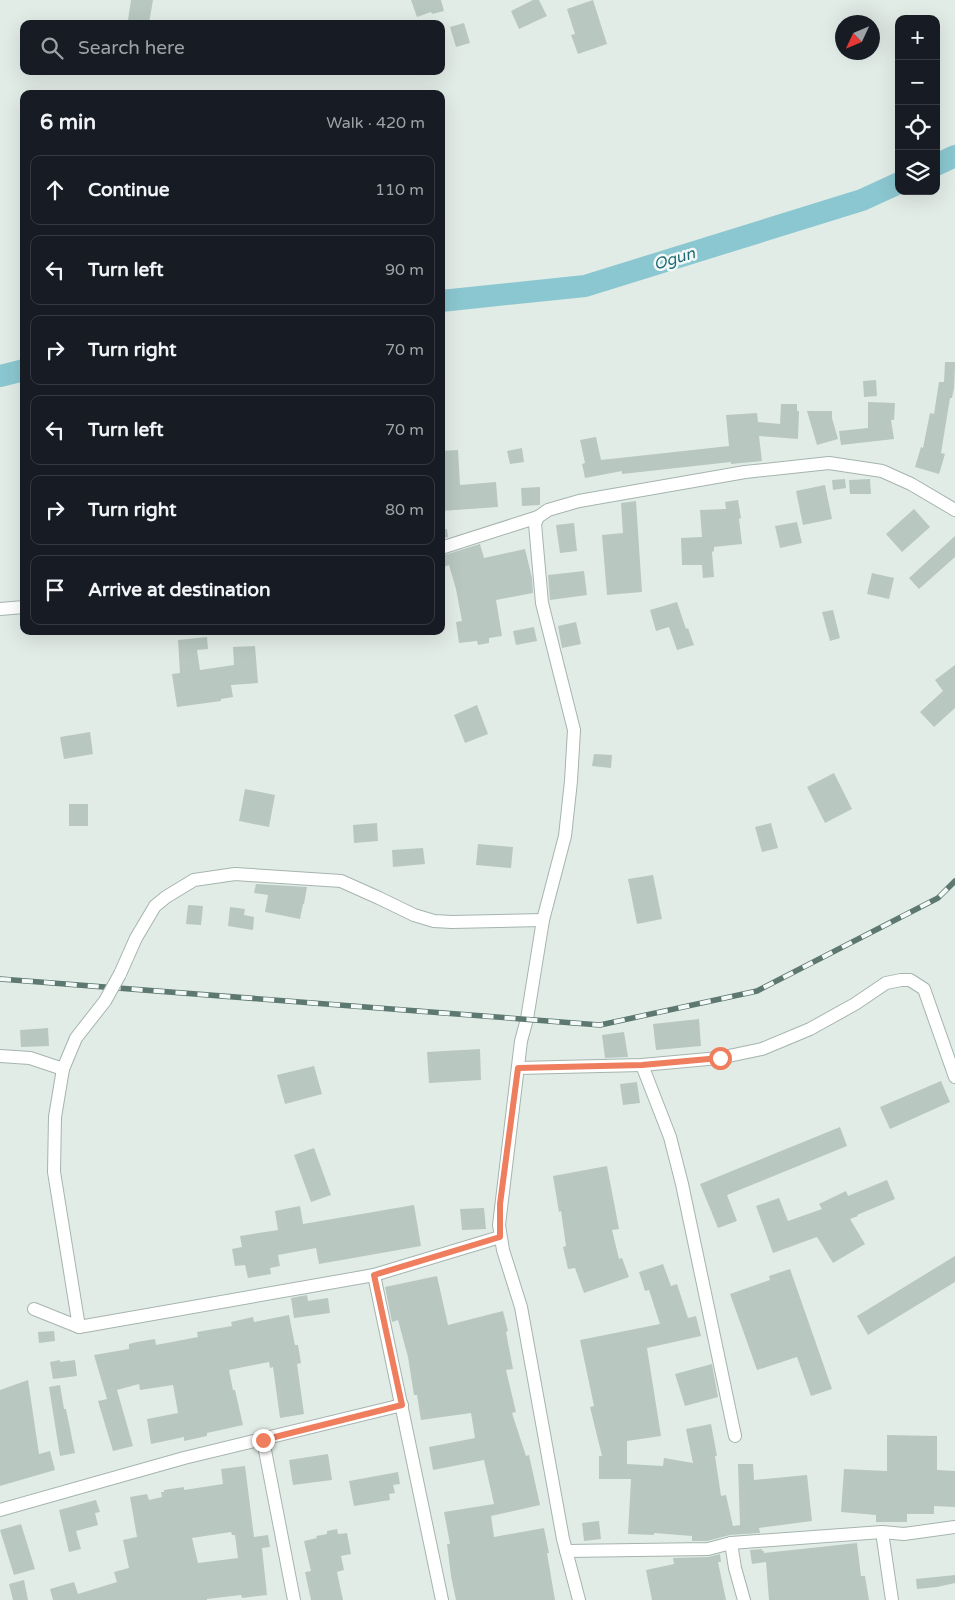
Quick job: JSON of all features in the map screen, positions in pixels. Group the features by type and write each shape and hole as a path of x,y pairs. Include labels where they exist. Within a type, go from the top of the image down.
{"street":[{"path":"445,547 538,517 548,510 579,501 745,472 829,463 882,471 911,484 955,510"},
{"path":"538,517 535,524 542,603 574,730 566,836 544,920 527,1019 521,1041 500,1204 500,1237 520,1307 566,1551 579,1600"},
{"path":"0,609 20,607"},
{"path":"79,1327 54,1172 55,1117 63,1069 76,1038 105,1002 136,938 155,906 194,880 236,874 340,881 414,915 434,921 544,920"},
{"path":"518,1068 642,1065 720,1058 762,1049 810,1028 855,1004 886,984 910,980 924,989 955,1077"},
{"path":"0,1056 30,1058 63,1069"},
{"path":"642,1065 672,1147 735,1436"},
{"path":"34,1309 79,1327 374,1275 500,1237"},
{"path":"374,1275 442,1600"},
{"path":"0,1510 184,1458 402,1405"},
{"path":"263,1440 294,1600"},
{"path":"566,1551 708,1549 731,1543 882,1532 904,1534 955,1527"},
{"path":"882,1532 892,1600"},
{"path":"731,1543 735,1568 744,1600"}],"building":[{"path":"131,0 153,0 150,20 128,20"},
{"path":"411,0 441,0 444,11 432,14 431,12 417,17"},
{"path":"533,0 539,0 547,16 519,29 511,11"},
{"path":"593,0 607,44 578,54 571,35 575,34 567,9"},
{"path":"464,23 470,43 456,47 450,27"},
{"path":"945,362 955,362 954,388 952,398 950,398 941,453 945,454 939,474 915,467 921,447 923,448 930,413 934,414 939,382 944,382"},
{"path":"876,380 877,396 864,397 863,381"},
{"path":"868,402 895,403 894,420 891,420 894,439 841,445 839,431 868,428"},
{"path":"781,404 797,404 797,411 799,411 798,439 759,436 762,461 731,464 731,462 622,474 622,471 585,478 582,464 585,463 580,440 596,437 601,460 729,446 726,415 757,413 758,422 780,424"},
{"path":"807,411 832,411 838,439 817,445"},
{"path":"522,448 524,462 510,464 507,451"},
{"path":"458,450 460,485 496,482 498,507 445,511 445,451"},
{"path":"845,479 846,488 833,490 832,480"},
{"path":"870,479 871,494 850,494 849,480"},
{"path":"825,485 832,519 803,525 796,491"},
{"path":"540,487 540,505 522,506 521,488"},
{"path":"738,500 742,544 714,547 712,552 714,577 703,578 702,565 682,565 681,538 702,537 700,510 726,509 725,502"},
{"path":"636,501 642,592 607,595 602,535 623,533 621,503"},
{"path":"914,509 930,527 902,552 886,534"},
{"path":"797,522 802,543 780,548 775,526"},
{"path":"574,523 577,551 560,553 556,525"},
{"path":"445,529 447,529 448,537 445,538"},
{"path":"955,536 955,557 919,589 909,578"},
{"path":"480,544 484,558 525,549 532,578 533,593 496,600 502,636 489,638 489,643 478,645 477,641 459,643 456,622 462,621 449,565 445,566 445,555"},
{"path":"584,571 587,595 550,600 548,575"},
{"path":"872,573 894,578 889,599 867,594"},
{"path":"677,602 686,629 688,628 694,645 677,650 669,627 656,631 650,610"},
{"path":"833,610 840,638 830,641 822,612"},
{"path":"576,622 581,644 562,648 558,626"},
{"path":"534,627 537,641 516,645 513,631"},
{"path":"207,637 208,649 197,650 200,670 234,665 233,647 255,646 258,683 231,685 233,697 221,699 221,701 177,707 172,674 180,673 178,640"},
{"path":"955,665 955,708 934,727 920,712 943,691 935,680"},
{"path":"477,705 488,734 465,743 454,715"},
{"path":"90,732 93,754 64,759 60,737"},
{"path":"594,754 612,755 611,768 592,766"},
{"path":"834,773 852,809 825,823 807,787"},
{"path":"245,789 275,795 269,827 239,821"},
{"path":"69,804 88,804 88,826 69,826"},
{"path":"377,823 378,841 354,843 353,825"},
{"path":"771,823 778,848 762,852 755,827"},
{"path":"478,844 513,847 511,868 476,865"},
{"path":"423,848 425,864 393,867 392,850"},
{"path":"653,875 662,919 637,924 628,879"},
{"path":"256,884 307,887 300,919 265,912 268,895 254,893"},
{"path":"188,905 203,906 201,925 186,924"},
{"path":"230,907 245,909 244,915 254,917 253,930 228,926"},
{"path":"699,1019 701,1046 656,1050 653,1024"},
{"path":"48,1028 49,1046 21,1047 20,1030"},
{"path":"624,1032 628,1057 605,1058 602,1035"},
{"path":"480,1049 481,1080 429,1083 427,1052"},
{"path":"314,1066 322,1094 285,1104 277,1075"},
{"path":"941,1081 950,1102 890,1129 880,1107"},
{"path":"637,1082 640,1103 623,1105 620,1084"},
{"path":"840,1127 847,1146 727,1195 737,1221 718,1228 700,1184"},
{"path":"314,1148 331,1195 311,1202 294,1155"},
{"path":"607,1166 619,1229 612,1230 619,1259 622,1258 629,1277 584,1293 575,1268 568,1269 563,1247 566,1246 561,1211 559,1212 553,1176"},
{"path":"887,1180 895,1199 850,1219 865,1244 833,1263 817,1237 773,1253 756,1206 779,1198 788,1221 822,1209 819,1204 846,1191 848,1196"},
{"path":"414,1205 421,1246 319,1264 316,1248 278,1255 280,1266 270,1268 271,1274 248,1278 245,1265 235,1266 232,1249 242,1247 240,1236 278,1230 275,1211 300,1206 303,1224"},
{"path":"484,1208 486,1229 462,1230 460,1209"},
{"path":"955,1256 955,1282 868,1335 857,1316"},
{"path":"663,1264 671,1286 677,1284 688,1318 696,1316 701,1336 647,1348 661,1436 627,1441 627,1464 663,1466 664,1458 693,1463 686,1429 711,1424 717,1456 715,1456 721,1496 726,1495 733,1526 740,1525 738,1464 753,1464 754,1480 807,1475 812,1521 759,1528 760,1533 730,1535 707,1541 692,1541 692,1536 654,1533 654,1535 628,1534 631,1479 599,1479 599,1456 602,1456 590,1407 594,1406 580,1340 660,1324 649,1290 645,1291 639,1272"},
{"path":"790,1269 832,1389 811,1396 797,1357 757,1370 730,1294 770,1280 769,1276"},
{"path":"437,1276 448,1325 503,1311 508,1331 506,1332 513,1369 506,1370 516,1412 512,1413 526,1456 529,1455 540,1505 491,1516 494,1537 544,1528 555,1600 456,1600 451,1576 447,1544 450,1544 444,1512 494,1504 484,1460 433,1470 429,1447 475,1438 471,1413 421,1420 417,1395 414,1395 408,1357 398,1320 392,1322 385,1287"},
{"path":"307,1295 308,1301 328,1298 330,1313 294,1318 291,1298"},
{"path":"289,1315 301,1363 297,1364 304,1414 280,1418 273,1367 270,1368 269,1362 229,1370 243,1425 207,1433 207,1436 184,1441 184,1437 151,1444 147,1419 178,1413 173,1385 140,1390 139,1384 117,1390 133,1446 113,1451 98,1401 107,1399 94,1355 129,1349 129,1344 137,1342 155,1339 156,1345 198,1337 197,1332 232,1326 231,1322 253,1317 254,1322"},
{"path":"54,1331 55,1341 39,1343 38,1332"},
{"path":"60,1360 60,1362 75,1360 77,1376 53,1379 50,1362"},
{"path":"712,1364 718,1397 685,1406 675,1374"},
{"path":"28,1380 39,1454 50,1451 55,1470 0,1486 0,1390"},
{"path":"60,1385 75,1453 60,1456 49,1387"},
{"path":"887,1435 937,1436 937,1470 955,1471 955,1507 934,1506 934,1514 907,1514 907,1522 876,1522 876,1515 841,1512 844,1469 887,1471"},
{"path":"328,1454 332,1480 293,1485 289,1460"},
{"path":"245,1466 254,1537 268,1535 270,1547 262,1548 267,1595 242,1598 241,1595 207,1600 53,1600 50,1589 74,1582 78,1594 117,1582 114,1572 129,1568 123,1540 137,1537 130,1497 147,1494 149,1500 162,1497 161,1492 164,1492 164,1490 184,1487 184,1490 223,1484 221,1469","holes":["231,1532 232,1535 235,1535 238,1558 198,1563 192,1538"]},
{"path":"398,1472 400,1484 393,1485 395,1493 389,1494 390,1500 354,1506 349,1481"},
{"path":"96,1500 100,1512 95,1513 98,1525 76,1531 81,1549 69,1552 59,1510"},
{"path":"599,1521 601,1539 584,1541 582,1523"},
{"path":"21,1524 35,1569 14,1575 0,1530"},
{"path":"337,1529 338,1534 347,1533 351,1554 341,1556 344,1570 337,1572 343,1600 311,1600 305,1572 311,1571 304,1541 317,1538 316,1536 327,1534 327,1531"},
{"path":"857,1543 861,1576 865,1576 869,1600 769,1600 766,1562 752,1564 750,1550 762,1549 764,1553"},
{"path":"720,1554 721,1562 718,1562 726,1600 652,1600 646,1570 674,1564 673,1558 708,1557"},
{"path":"955,1575 955,1583 917,1589 916,1579"},
{"path":"24,1580 28,1600 13,1600 9,1584"}],"waterway":[{"name":"Ogun","path":"940,163 955,156"},
{"name":"Ogun","path":"445,301 585,286 862,200 895,185"},
{"name":"Ogun","path":"0,376 20,371"}],"railway":[{"path":"0,979 600,1025 757,991 938,898 955,881"}],"route":[{"path":"263,1440 402,1405 374,1275 500,1237 500,1204 518,1068 642,1065 720,1058"}]}
